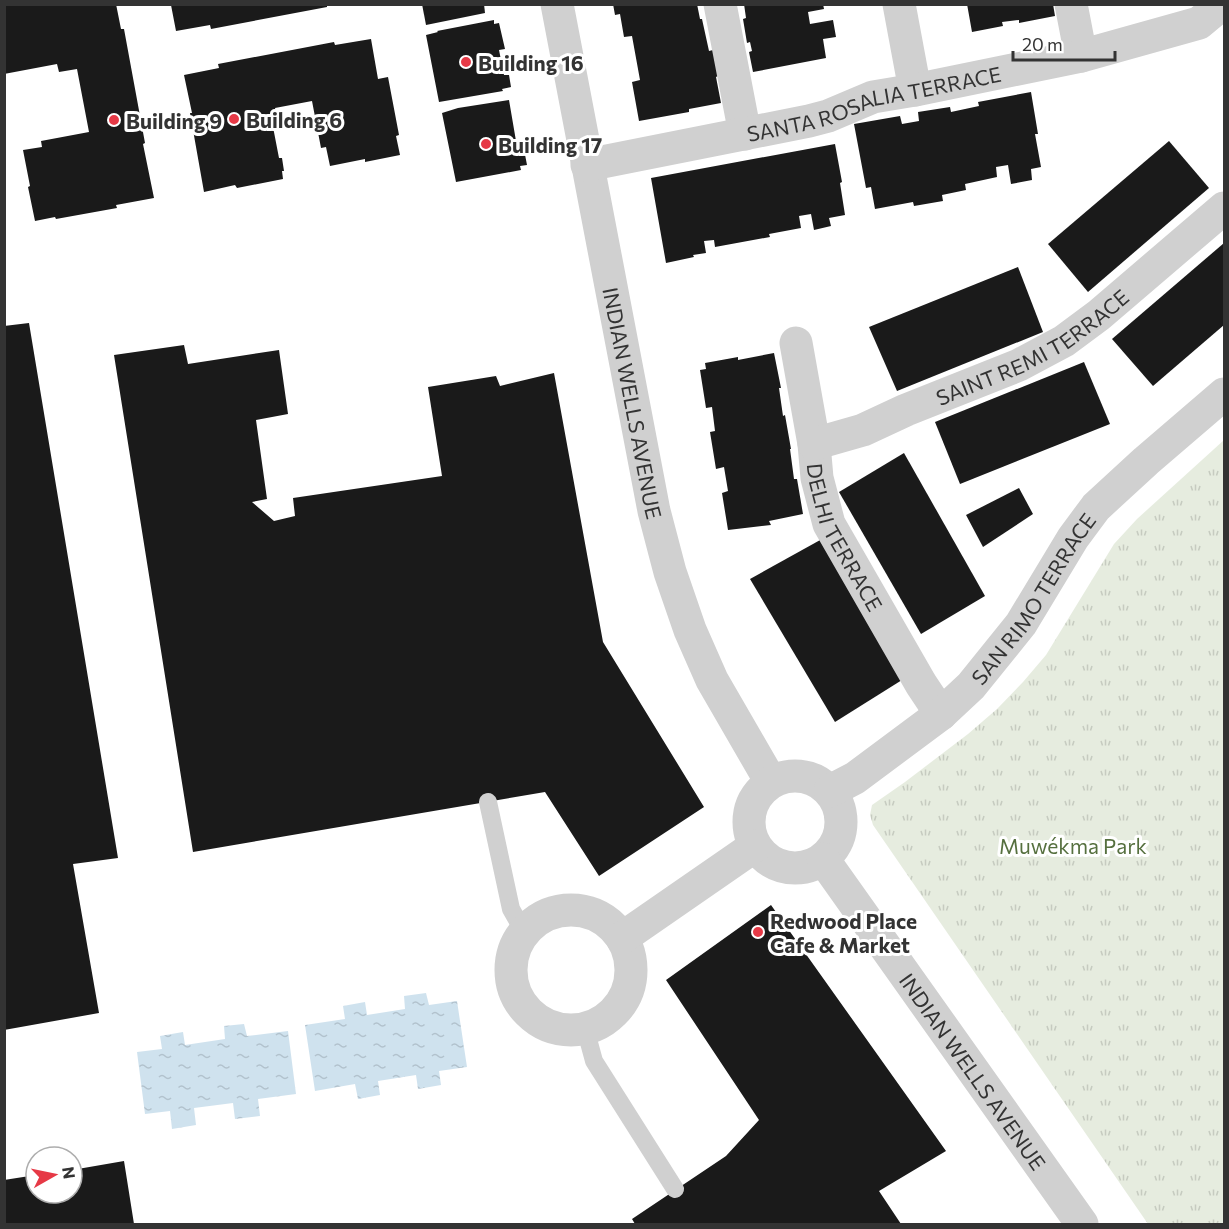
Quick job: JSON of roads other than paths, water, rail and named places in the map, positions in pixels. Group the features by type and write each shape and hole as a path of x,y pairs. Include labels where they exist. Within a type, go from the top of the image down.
{"street":[{"name":"INDIAN WELLS AVENUE","path":"557,4 654,511 670,572 690,630 712,680 771,782"},
{"path":"720,4 745,134"},
{"path":"899,4 915,90"},
{"path":"1071,4 1081,56"},
{"name":"SANTA ROSALIA TERRACE","path":"587,165 809,122 873,97 1081,56 1199,23 1222,4"},
{"name":"SAINT REMI TERRACE","path":"814,444 863,430 1019,364 1064,341 1099,315 1224,208"},
{"name":"DELHI TERRACE","path":"796,343 814,444 817,478 829,524 921,684 941,714"},
{"name":"SAN RIMO TERRACE","path":"830,791 855,778 941,714 971,686 1021,624 1072,538 1096,507 1224,394"},
{"path":"795,775 820,782 830,791 838,804 842,819 840,834 834,848 824,859 810,866 794,869 779,866 765,858 755,846 750,832 749,818 752,804 759,792 771,782 795,775"},
{"path":"622,938 755,846"},
{"name":"INDIAN WELLS AVENUE","path":"824,859 1082,1224"},
{"path":"574,909 593,913 609,923 622,938 631,965 630,979 620,1005 598,1024 570,1030 555,1028 541,1022 520,1002 511,974 512,959 516,945 524,932 537,919 555,911 574,909"}],"lane":[{"path":"488,802 511,909 524,932"},
{"path":"585,1028 594,1061 675,1189"}],"water":[{"path":"426,993 429,1005 457,1001 467,1067 439,1071 441,1085 418,1089 416,1075 378,1081 380,1095 358,1099 355,1084 315,1091 305,1025 345,1019 343,1006 365,1002 367,1015 405,1009 404,996"},
{"path":"244,1024 247,1036 288,1031 296,1094 258,1099 260,1116 235,1119 233,1103 194,1108 196,1125 172,1129 170,1111 145,1114 137,1052 162,1049 160,1036 183,1032 185,1045 225,1039 224,1026"}],"place":[{"name":"Building 16","path":"466,62"},
{"name":"Building 6","path":"234,119"},
{"name":"Building 9","path":"114,120"},
{"name":"Building 17","path":"486,144"},
{"name":"Redwood Place Cafe & Market","path":"758,932"}],"park label":[{"name":"Muwékma Park","path":"1073,845"}]}
